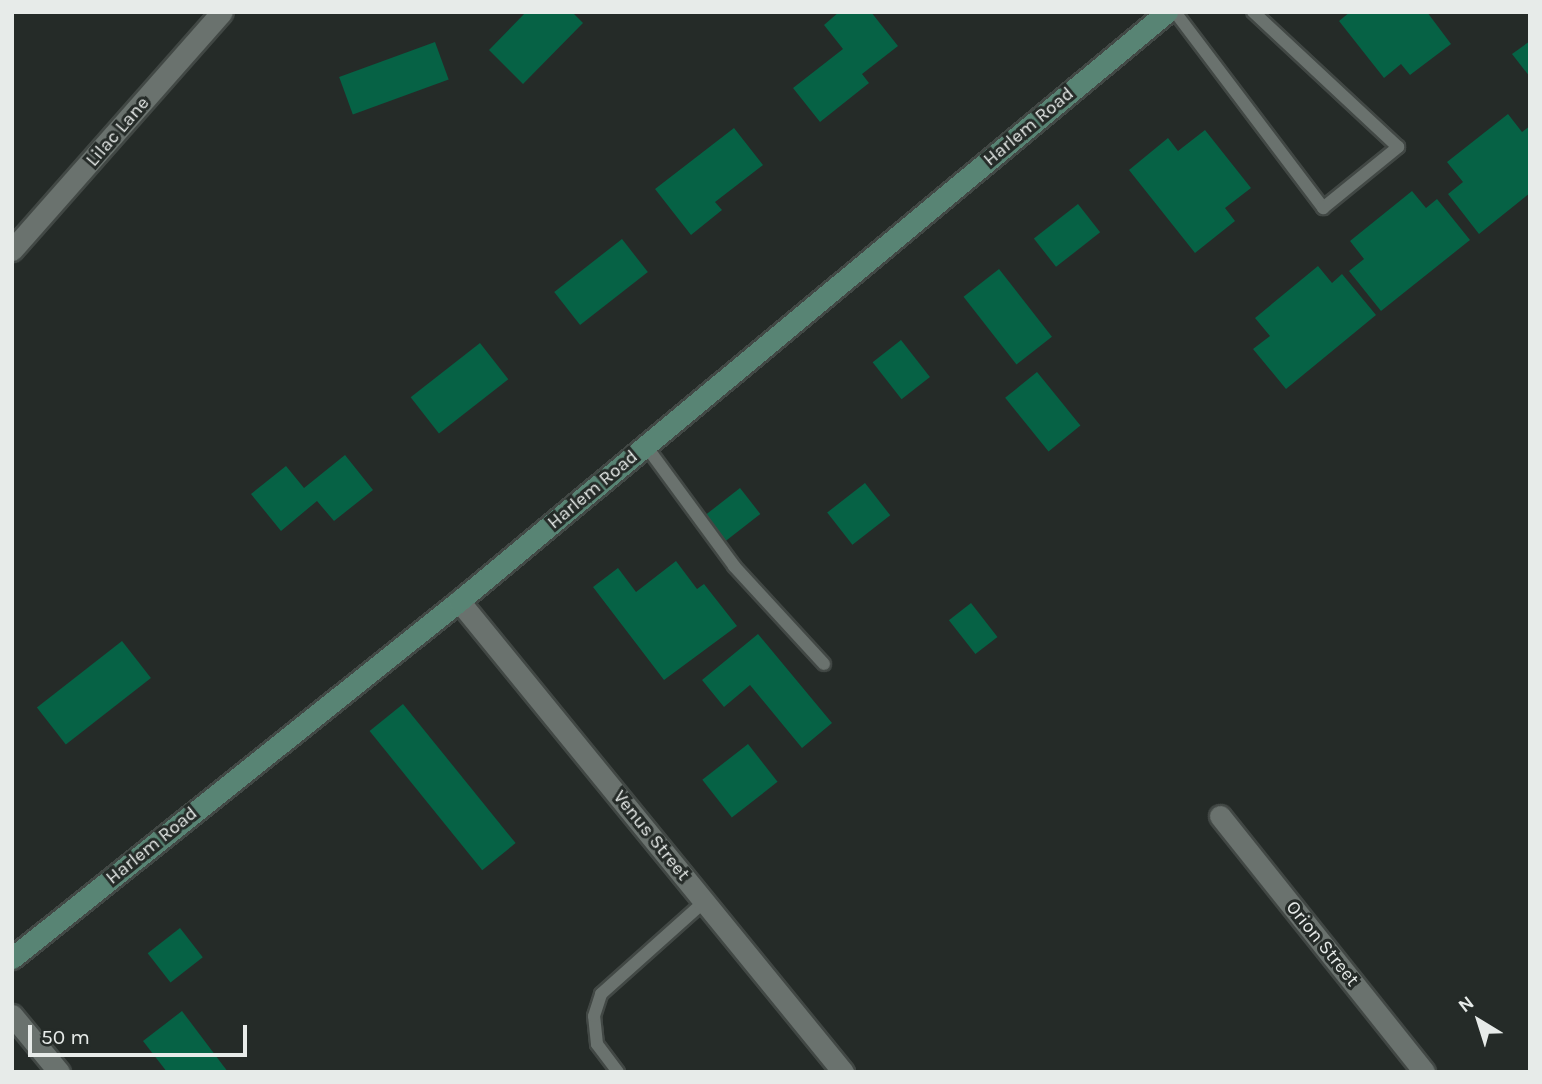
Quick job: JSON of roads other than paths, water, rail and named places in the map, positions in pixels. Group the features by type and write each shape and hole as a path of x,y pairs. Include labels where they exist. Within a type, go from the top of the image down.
{"main road":[{"name":"Harlem Road","path":"12,958 459,601 1167,12"}],"street":[{"name":"Lilac Lane","path":"12,250 222,12"},
{"name":"Venus Street","path":"459,601 843,1072"},
{"name":"Orion Street","path":"1220,816 1423,1072"},
{"path":"12,1015 59,1072"}],"lane":[{"path":"1175,12 1322,208 1398,148 1253,12"},
{"path":"646,446 733,566 824,664"},
{"path":"618,1072 597,1044 594,1016 601,994 704,902"}]}
